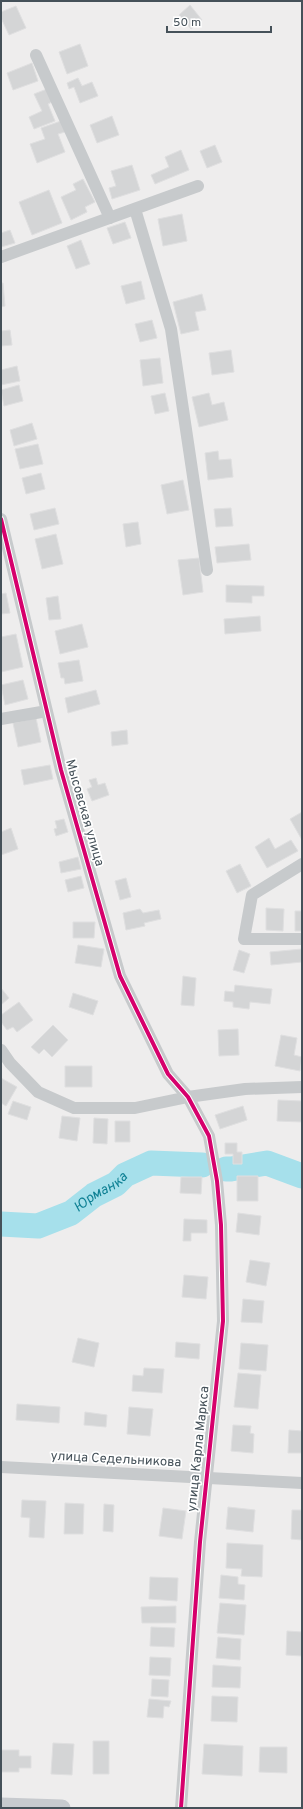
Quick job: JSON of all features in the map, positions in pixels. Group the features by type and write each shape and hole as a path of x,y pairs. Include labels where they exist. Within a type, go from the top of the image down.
{"main road":[{"path":"1,1806 62,1808"}],"street":[{"path":"36,55 110,218"},
{"path":"1,257 198,186"},
{"path":"135,209 171,329 206,570"},
{"name":"Мысовская улица","path":"1,519 61,770 120,976 168,1074 188,1097"},
{"path":"1,719 47,710"},
{"path":"302,864 252,895 244,939 302,939"},
{"path":"1,1050 10,1063 38,1092 74,1108 136,1108 188,1097 245,1089 302,1087"},
{"name":"улица Карла Маркса","path":"180,1808 200,1542 222,1321 221,1225 217,1181 209,1136 188,1097"},
{"name":"улица Седельникова","path":"1,1467 302,1484"}],"building":[{"path":"190,5 202,20 191,29 179,15"},
{"path":"16,6 26,28 9,35 1,18 1,12"},
{"path":"80,44 88,66 67,74 59,52"},
{"path":"32,63 38,81 13,90 7,73"},
{"path":"78,78 82,86 92,82 98,96 80,103 74,87 69,89 67,83"},
{"path":"47,89 52,102 48,104 55,121 34,129 29,117 42,111 34,94"},
{"path":"112,116 119,135 97,143 90,125"},
{"path":"61,121 65,132 58,134 65,152 37,163 30,144 45,139 41,128"},
{"path":"215,145 222,162 207,168 200,151"},
{"path":"181,150 189,170 155,184 151,175 169,167 165,157"},
{"path":"132,165 140,190 112,199 109,188 116,186 111,171"},
{"path":"83,179 95,202 85,207 87,212 71,220 61,197 76,190 73,184"},
{"path":"49,190 62,223 32,235 19,202"},
{"path":"182,214 187,241 163,246 158,219"},
{"path":"125,222 131,238 113,244 107,228"},
{"path":"10,230 15,243 1,247 1,233"},
{"path":"81,240 90,264 76,269 67,246"},
{"path":"141,281 145,299 126,304 121,286"},
{"path":"1,283 3,283 5,306 1,307"},
{"path":"202,294 206,310 195,312 199,330 181,334 173,302"},
{"path":"152,320 157,338 140,342 135,324"},
{"path":"10,330 12,345 1,346 1,331"},
{"path":"231,350 234,372 212,375 209,353"},
{"path":"160,358 163,383 143,386 140,360"},
{"path":"17,366 20,381 1,385 1,370"},
{"path":"19,385 23,401 4,406 1,390"},
{"path":"165,393 169,411 155,414 151,396"},
{"path":"209,393 212,405 224,402 228,420 199,427 192,397"},
{"path":"32,423 37,439 14,446 10,430"},
{"path":"38,444 43,464 20,469 15,449"},
{"path":"218,451 219,460 231,459 233,477 208,480 205,453"},
{"path":"41,473 45,489 26,494 22,478"},
{"path":"183,480 189,510 167,514 161,485"},
{"path":"55,508 59,524 34,530 30,514"},
{"path":"231,508 233,526 216,527 214,509"},
{"path":"138,522 141,544 126,547 123,524"},
{"path":"56,534 63,564 42,569 35,539"},
{"path":"249,544 251,560 217,563 215,547"},
{"path":"199,558 203,592 183,595 178,560"},
{"path":"226,585 264,586 264,596 252,596 252,603 226,602"},
{"path":"6,593 10,613 1,614 1,594"},
{"path":"58,596 61,619 49,620 46,598"},
{"path":"260,616 261,631 225,634 224,619"},
{"path":"82,624 88,647 60,654 55,631"},
{"path":"16,634 23,667 1,672 1,637"},
{"path":"79,660 83,681 65,684 64,678 61,678 58,663"},
{"path":"23,680 28,699 5,705 1,685"},
{"path":"96,690 100,704 68,713 65,698"},
{"path":"36,718 41,742 18,747 13,723"},
{"path":"127,730 128,744 112,746 111,732"},
{"path":"50,765 53,779 24,785 21,770"},
{"path":"96,778 98,785 105,783 109,795 92,801 87,789 92,787 89,780"},
{"path":"302,812 302,840 290,819"},
{"path":"64,819 68,832 56,836 54,829 57,828 55,821"},
{"path":"11,828 18,849 1,855 1,832"},
{"path":"269,838 275,849 291,840 298,851 267,868 255,847"},
{"path":"78,857 81,869 61,873 59,862"},
{"path":"240,864 251,886 237,893 226,871"},
{"path":"81,876 84,888 68,892 65,880"},
{"path":"126,878 131,897 120,900 115,881"},
{"path":"266,908 284,909 283,931 266,930"},
{"path":"140,909 143,913 159,910 161,919 144,923 145,926 126,930 123,913"},
{"path":"295,911 302,911 302,931 295,931"},
{"path":"73,922 95,922 94,938 73,938"},
{"path":"78,945 104,949 101,967 75,963"},
{"path":"302,949 302,962 271,965 270,952"},
{"path":"239,950 250,954 244,973 233,970"},
{"path":"183,976 196,978 194,1006 181,1005"},
{"path":"235,985 272,989 270,1004 250,1002 249,1009 233,1007 233,1002 224,1001 225,991 234,992"},
{"path":"1,988 9,998 1,1005"},
{"path":"73,993 98,1001 93,1015 69,1007"},
{"path":"19,1002 33,1020 17,1032 13,1027 7,1030 1,1022 1,1015"},
{"path":"53,1025 68,1040 52,1057 44,1049 39,1054 31,1047"},
{"path":"238,1029 239,1055 219,1056 218,1030"},
{"path":"281,1035 297,1038 294,1055 302,1057 300,1071 275,1066"},
{"path":"65,1066 92,1066 92,1087 65,1087"},
{"path":"1,1078 17,1087 6,1106 1,1103"},
{"path":"278,1100 302,1101 302,1122 277,1121"},
{"path":"13,1101 31,1107 27,1120 8,1114"},
{"path":"243,1106 247,1120 220,1129 215,1115"},
{"path":"62,1116 80,1118 77,1141 59,1138"},
{"path":"94,1118 108,1119 107,1144 93,1143"},
{"path":"115,1121 130,1121 130,1142 115,1142"},
{"path":"225,1143 237,1143 237,1152 242,1152 242,1164 233,1164 233,1154 225,1154"},
{"path":"237,1176 258,1176 258,1201 237,1201"},
{"path":"181,1177 202,1177 201,1194 180,1193"},
{"path":"238,1213 261,1216 259,1235 236,1232"},
{"path":"184,1219 207,1220 207,1233 191,1233 191,1241 183,1241"},
{"path":"250,1260 270,1263 266,1286 246,1282"},
{"path":"184,1275 208,1277 206,1299 182,1297"},
{"path":"243,1299 264,1301 262,1323 241,1322"},
{"path":"78,1338 99,1343 94,1367 72,1362"},
{"path":"176,1342 200,1344 199,1359 175,1357"},
{"path":"241,1343 268,1345 266,1371 239,1369"},
{"path":"144,1368 164,1369 162,1393 132,1391 133,1375 143,1376"},
{"path":"238,1373 261,1375 258,1409 234,1407"},
{"path":"17,1404 60,1407 59,1423 16,1420"},
{"path":"129,1407 153,1409 150,1436 127,1434"},
{"path":"85,1412 107,1415 106,1427 84,1425"},
{"path":"233,1425 251,1426 250,1433 254,1434 253,1453 231,1451"},
{"path":"289,1430 302,1431 302,1453 288,1453"},
{"path":"22,1500 46,1501 44,1538 29,1537 30,1518 21,1517"},
{"path":"65,1503 84,1504 83,1534 64,1534"},
{"path":"104,1504 114,1505 113,1532 103,1531"},
{"path":"228,1507 255,1510 253,1532 226,1529"},
{"path":"163,1508 186,1511 182,1539 159,1536"},
{"path":"292,1510 302,1510 302,1540 291,1539"},
{"path":"227,1543 263,1545 262,1577 241,1576 242,1569 226,1568"},
{"path":"221,1575 238,1577 238,1584 245,1585 244,1600 219,1598"},
{"path":"150,1577 178,1578 177,1601 149,1599"},
{"path":"220,1603 246,1605 244,1635 217,1633"},
{"path":"176,1606 176,1623 142,1623 141,1607"},
{"path":"151,1627 175,1628 174,1647 150,1646"},
{"path":"287,1631 302,1632 302,1656 286,1655"},
{"path":"218,1637 241,1639 240,1660 216,1658"},
{"path":"150,1657 171,1658 170,1676 149,1675"},
{"path":"213,1665 241,1667 240,1688 212,1687"},
{"path":"152,1679 169,1680 168,1697 151,1696"},
{"path":"212,1696 238,1697 237,1722 211,1721"},
{"path":"149,1699 171,1701 169,1707 164,1706 163,1718 147,1717"},
{"path":"93,1741 109,1741 109,1774 93,1774"},
{"path":"53,1743 74,1744 72,1775 51,1774"},
{"path":"204,1744 243,1746 242,1776 202,1774"},
{"path":"260,1747 287,1747 287,1773 259,1772"},
{"path":"1,1750 19,1750 19,1756 31,1756 31,1768 19,1768 19,1772 1,1772"}],"waterway":[{"name":"Юрманка","path":"1,1224 38,1226 71,1213 94,1195 116,1184 125,1175 151,1163 202,1165"},
{"name":"Юрманка","path":"226,1169 267,1163 302,1176"}],"cycle path":[{"path":"1,519 61,770 120,976 168,1074 188,1097 209,1136 217,1181 221,1225 223,1321 200,1542 181,1808"}]}
